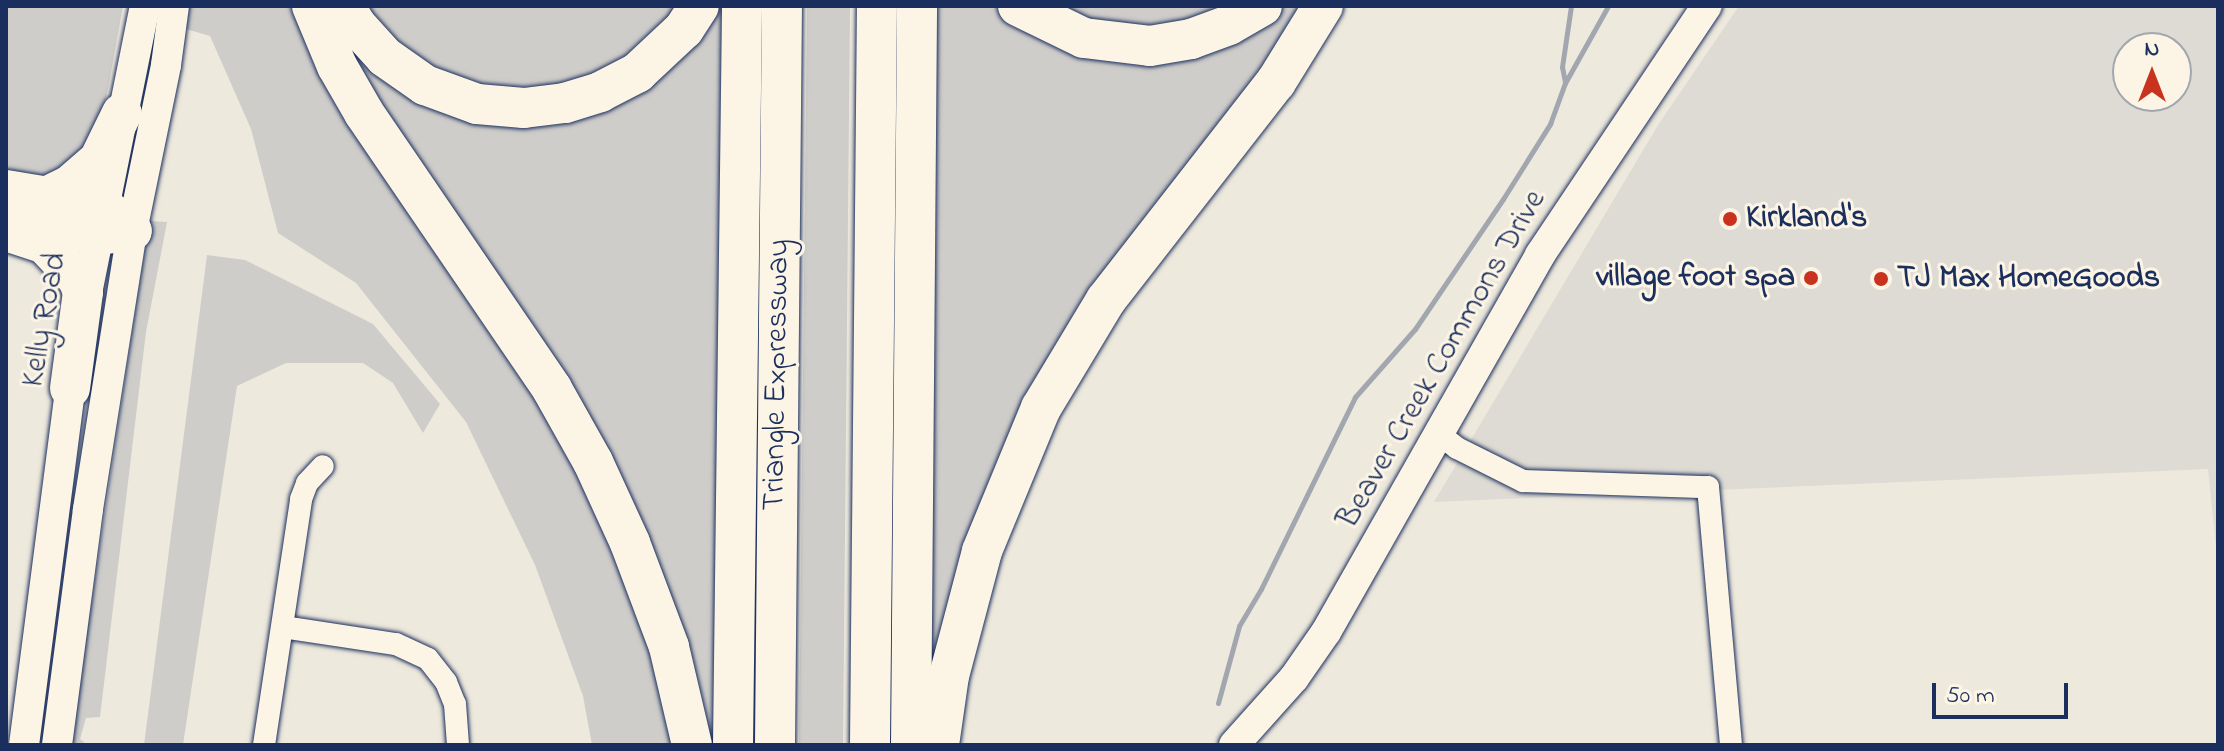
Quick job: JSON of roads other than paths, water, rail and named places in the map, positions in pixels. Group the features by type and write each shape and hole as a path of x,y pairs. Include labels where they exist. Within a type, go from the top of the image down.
{"highway":[{"path":"312,6 337,66 364,113 552,389 593,462 630,543 669,647 692,745"},
{"path":"345,6 356,25 385,57 425,85 477,104 524,108 565,103 600,92 637,73 684,29 699,6"},
{"path":"733,745 742,6"},
{"name":"Triangle Expressway","path":"775,745 782,6"},
{"path":"870,745 877,6"},
{"path":"911,745 917,6"},
{"path":"1018,6 1051,25 1084,38 1150,46 1191,39 1229,25 1262,6"},
{"path":"939,745 949,676 982,551 1041,408 1106,300 1276,82 1323,6"},
{"path":"46,197 69,186 99,160 122,113"},
{"path":"6,190 46,197 111,224"},
{"path":"6,218 111,224"},
{"path":"6,231 44,243 78,279 83,292 70,388"}],"main road":[{"name":"Kelly Road","path":"57,745 88,509 122,113 145,6"},
{"name":"Kelly Road","path":"24,745 70,388 111,224 166,65 174,6"},
{"name":"Beaver Creek Commons Drive","path":"1234,745 1294,678 1326,632 1540,255 1707,6"}],"street":[{"path":"1439,434 1457,448 1523,481 1708,487 1731,745"},
{"path":"264,745 301,499 307,483 323,466"},
{"path":"283,627 396,644 428,659 446,682 455,704 458,745"}],"waterway":[{"path":"1565,82 1562,67 1571,6"},
{"path":"1218,703 1239,626 1261,589 1355,397 1415,329 1503,199 1550,124 1565,83 1608,6"}],"place":[{"name":"Kirkland's","path":"1730,219"},
{"name":"village foot spa","path":"1811,278"},
{"name":"TJ Max HomeGoods","path":"1881,279"}]}
